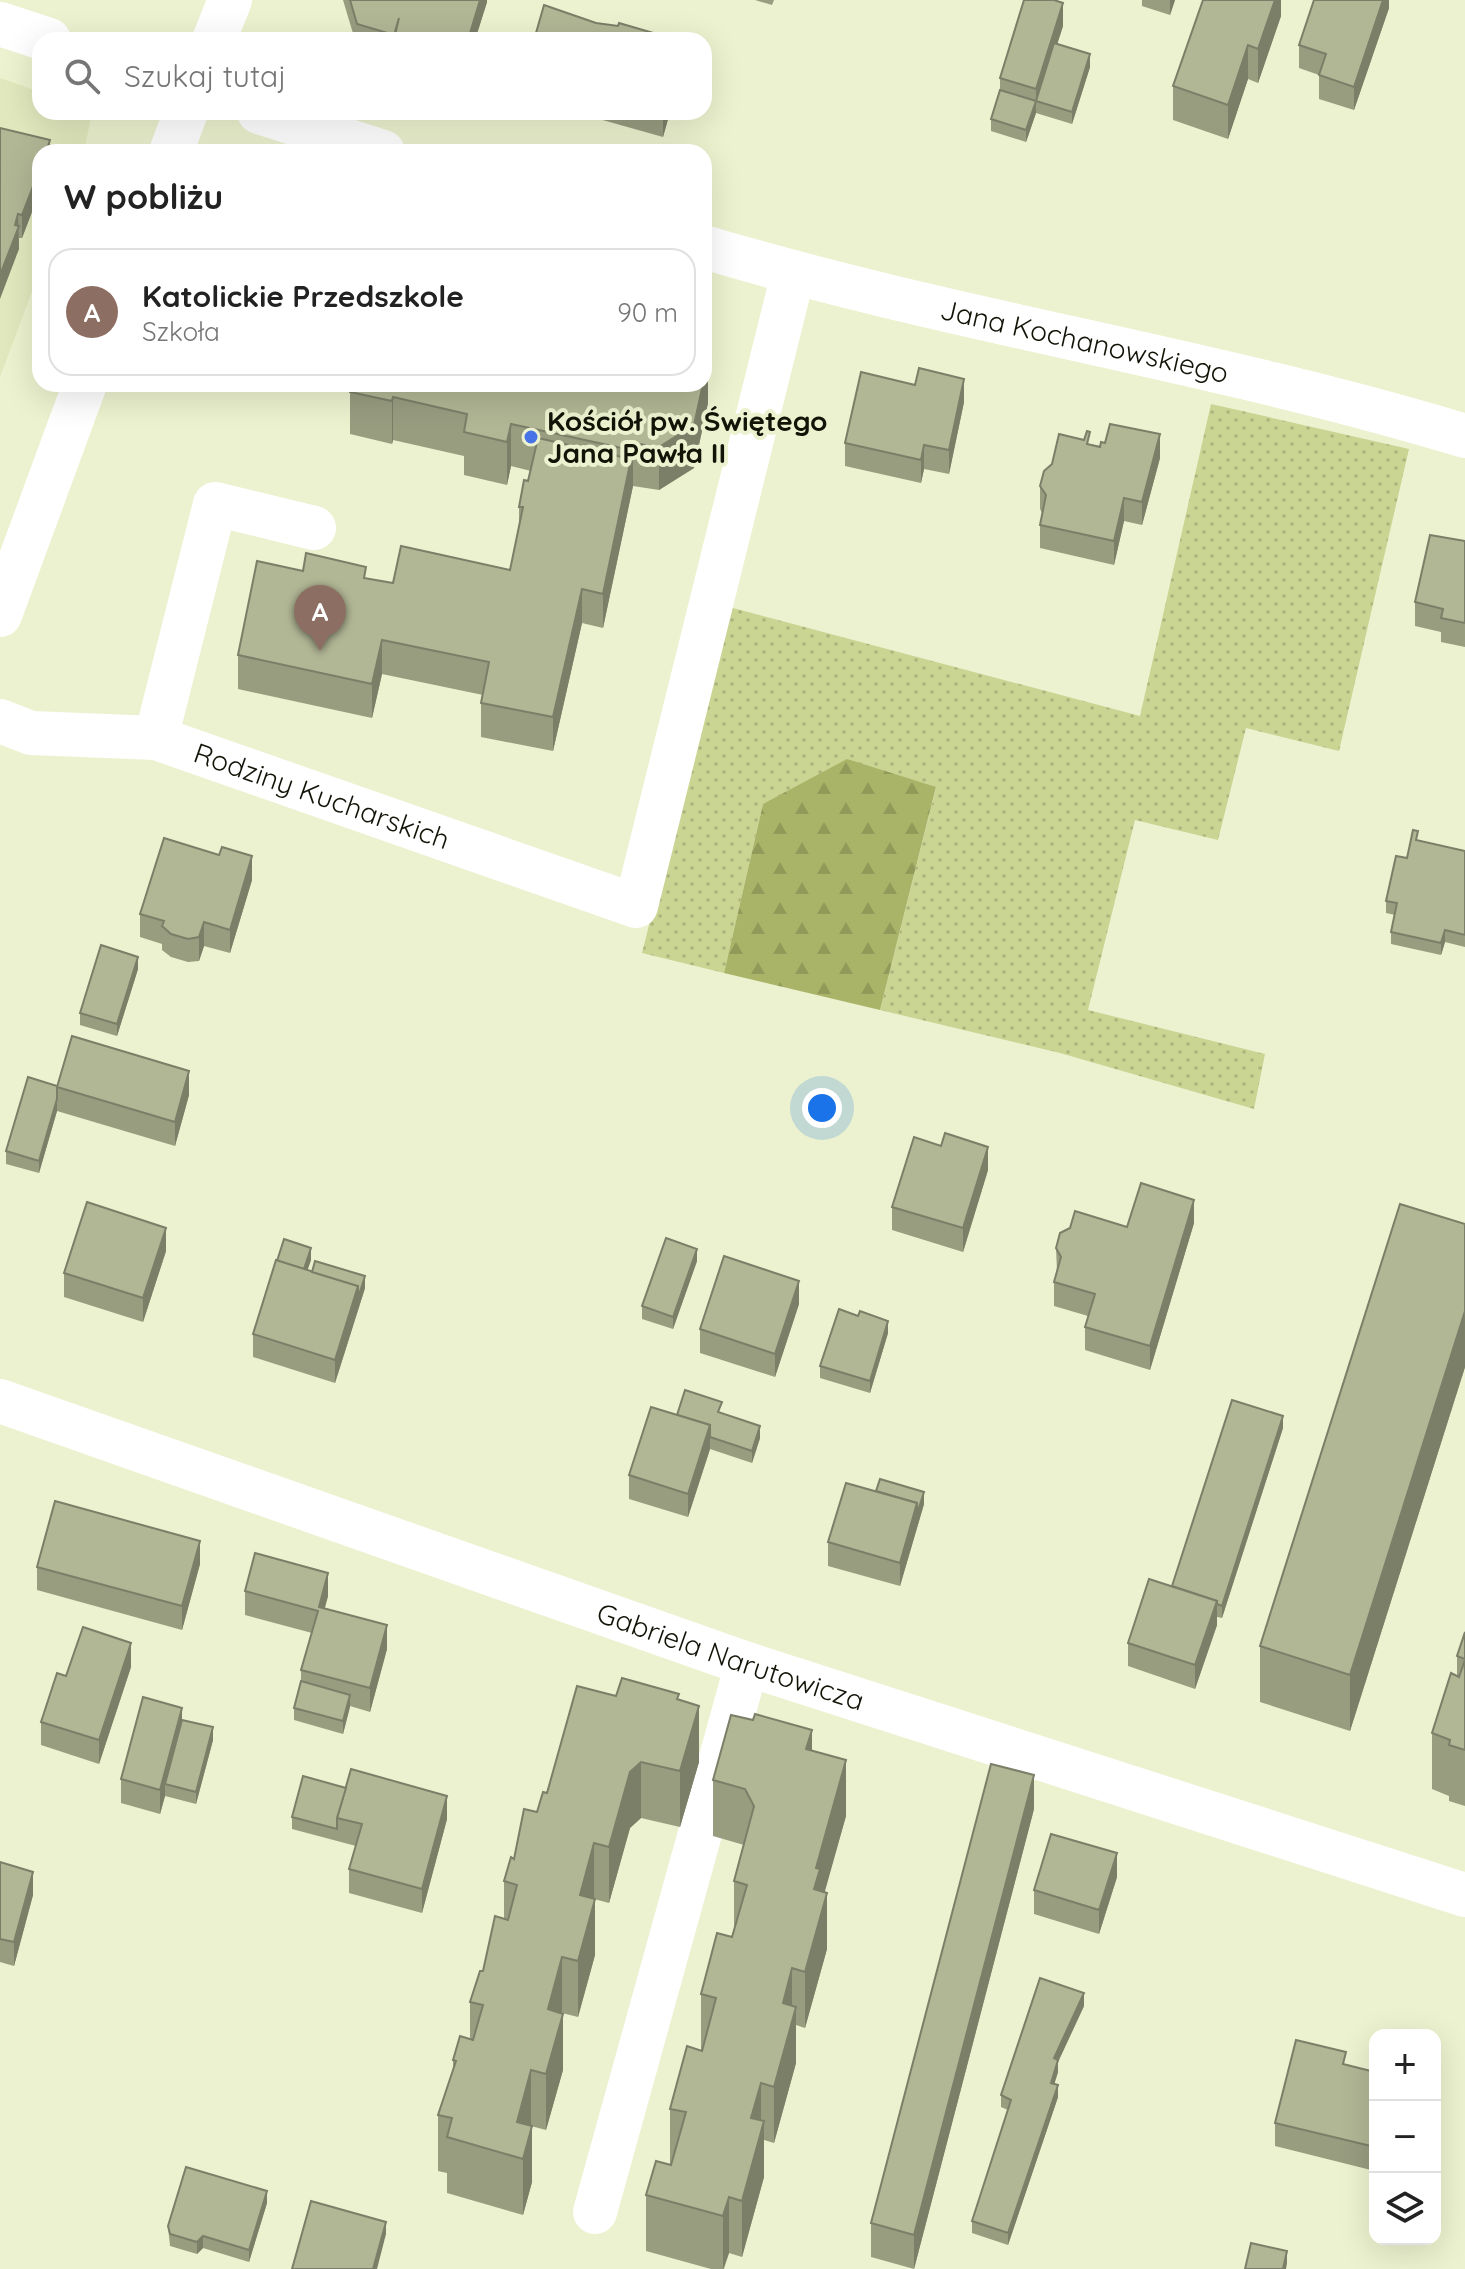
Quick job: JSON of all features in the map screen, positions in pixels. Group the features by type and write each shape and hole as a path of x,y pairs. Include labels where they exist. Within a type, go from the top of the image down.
{"street":[{"path":"217,32 230,0"},
{"path":"0,24 32,34"},
{"path":"174,144 183,120"},
{"path":"284,120 358,144"},
{"name":"Jana Kochanowskiego","path":"712,249 793,274 1235,376 1465,436"},
{"name":"Rodziny Kucharskich","path":"0,721 31,733 156,738 636,906 793,274"},
{"path":"0,615 82,392"},
{"path":"156,738 215,504 314,528"},
{"name":"Gabriela Narutowicza","path":"0,1401 747,1664 1465,1895"},
{"path":"595,2212 747,1664"}],"shaded area":[{"path":"0,78 32,89 32,120 90,120 86,144 32,144 32,291 0,377"},
{"path":"1211,404 1409,449 1339,751 1246,728 1218,840 1135,820 1088,1010 1265,1054 1254,1109 1060,1053 880,1010 936,788 763,804 724,973 642,953 729,607 1140,716"}],"green space":[{"path":"847,759 936,787 880,1010 724,973 763,804"}],"building":[{"path":"350,0 480,0 470,32 396,32 399,18 395,32 357,24"},
{"path":"1024,0 1063,3 1036,89 1000,78"},
{"path":"1203,0 1275,0 1258,49 1248,45 1228,105 1173,86"},
{"path":"1314,0 1383,0 1354,87 1319,75 1326,54 1299,45"},
{"path":"544,5 596,23 618,26 619,23 650,32 536,32"},
{"path":"1054,43 1090,54 1072,112 1036,101"},
{"path":"1000,90 1036,101 1026,130 991,119"},
{"path":"0,128 50,140 49,144 32,144 32,189 22,215 18,214 15,225 19,226 0,275"},
{"path":"919,368 964,379 949,450 924,445 921,460 845,443 861,372 915,385"},
{"path":"350,392 701,392 694,425 659,447 633,443 631,450 511,424 507,442 464,432 467,414 393,397 392,401"},
{"path":"1110,424 1160,434 1142,502 1124,498 1114,541 1040,525 1046,495 1040,486 1044,471 1052,464 1059,434 1084,440 1087,431 1090,432 1087,444 1100,447 1101,442 1105,443"},
{"path":"538,438 631,459 603,594 582,589 553,717 481,703 489,662 382,640 372,684 238,655 257,561 303,571 306,553 366,567 364,578 393,583 401,546 510,570 523,507 519,507 524,480 528,481"},
{"path":"1430,535 1465,541 1465,623 1441,618 1443,609 1415,602"},
{"path":"1413,830 1418,831 1416,840 1465,851 1465,935 1445,930 1441,943 1391,932 1397,903 1386,901 1396,856 1407,858"},
{"path":"164,838 219,855 222,847 252,856 230,930 204,922 199,937 188,939 171,934 162,926 164,921 140,914"},
{"path":"101,945 138,957 117,1024 80,1013"},
{"path":"72,1036 189,1071 175,1122 57,1087"},
{"path":"28,1077 57,1086 57,1099 39,1161 6,1151"},
{"path":"945,1133 988,1147 963,1228 892,1207 914,1137 941,1146"},
{"path":"1141,1183 1194,1200 1150,1346 1085,1327 1095,1294 1054,1282 1061,1257 1056,1248 1060,1233 1070,1228 1075,1211 1127,1227"},
{"path":"87,1202 166,1228 143,1298 64,1273"},
{"path":"1400,1204 1465,1224 1465,1311 1350,1675 1260,1646"},
{"path":"666,1238 697,1249 673,1317 642,1306"},
{"path":"284,1239 311,1248 304,1269 277,1261"},
{"path":"724,1256 799,1281 775,1354 700,1329"},
{"path":"276,1260 358,1286 335,1360 253,1334"},
{"path":"315,1261 365,1276 358,1298 358,1286 312,1272"},
{"path":"839,1309 858,1316 860,1311 888,1321 870,1381 820,1366"},
{"path":"685,1390 722,1402 718,1412 760,1426 752,1451 710,1437 710,1425 677,1415"},
{"path":"1232,1400 1283,1416 1222,1606 1217,1601 1172,1586"},
{"path":"651,1407 710,1425 688,1494 629,1475"},
{"path":"880,1479 924,1492 917,1514 917,1503 876,1491"},
{"path":"846,1483 917,1503 900,1563 828,1542"},
{"path":"55,1501 200,1541 182,1606 37,1567"},
{"path":"255,1553 328,1573 319,1607 387,1625 370,1688 301,1670 318,1611 245,1591"},
{"path":"1149,1579 1217,1601 1195,1665 1128,1643"},
{"path":"83,1627 131,1643 99,1740 41,1722 57,1673 66,1676"},
{"path":"1465,1632 1465,1659 1457,1656"},
{"path":"1465,1660 1465,1750 1449,1745 1450,1740 1432,1733 1451,1673 1459,1677"},
{"path":"622,1678 679,1694 677,1699 699,1706 680,1771 641,1762 630,1772 609,1847 594,1843 580,1895 595,1899 578,1961 562,1957 548,2009 563,2014 546,2074 531,2070 517,2122 532,2126 523,2159 447,2137 452,2118 438,2115 456,2061 453,2060 460,2036 473,2040 483,2005 470,2002 480,1971 483,1971 495,1916 508,1920 517,1885 504,1881 511,1857 514,1859 524,1809 537,1812 543,1792 547,1793 577,1686 616,1696"},
{"path":"301,1681 350,1695 343,1721 294,1708"},
{"path":"143,1697 182,1708 160,1790 121,1779"},
{"path":"755,1714 812,1730 806,1749 846,1760 816,1868 820,1869 814,1889 827,1893 805,1972 792,1968 783,2003 796,2007 774,2087 761,2083 751,2118 764,2121 742,2201 729,2197 723,2216 646,2195 656,2161 671,2165 686,2112 670,2109 687,2046 702,2051 716,1998 701,1994 717,1933 732,1937 747,1885 734,1881 754,1806 745,1789 713,1780 731,1715 753,1720"},
{"path":"182,1720 213,1727 196,1792 165,1784"},
{"path":"991,1764 1034,1775 914,2235 871,2223"},
{"path":"351,1769 447,1796 422,1889 349,1869 362,1824 337,1818"},
{"path":"303,1776 346,1788 337,1829 292,1817"},
{"path":"1051,1834 1117,1853 1099,1910 1034,1890"},
{"path":"0,1862 33,1872 14,1942 0,1939"},
{"path":"1040,1978 1084,1993 1054,2058 1058,2060 1051,2083 1058,2085 1008,2233 972,2221 1011,2100 1001,2095"},
{"path":"1296,2040 1346,2052 1343,2064 1369,2070 1369,2146 1275,2123"},
{"path":"186,2167 267,2191 249,2250 203,2236 197,2242 170,2234 168,2226"},
{"path":"311,2201 386,2222 373,2269 292,2269"},
{"path":"1251,2243 1287,2251 1283,2269 1245,2269"}],"place":[{"name":"Kościół pw. Świętego Jana Pawła II","path":"531,437"},
{"name":"Katolickie Przedszkole","path":"320,651"}]}
